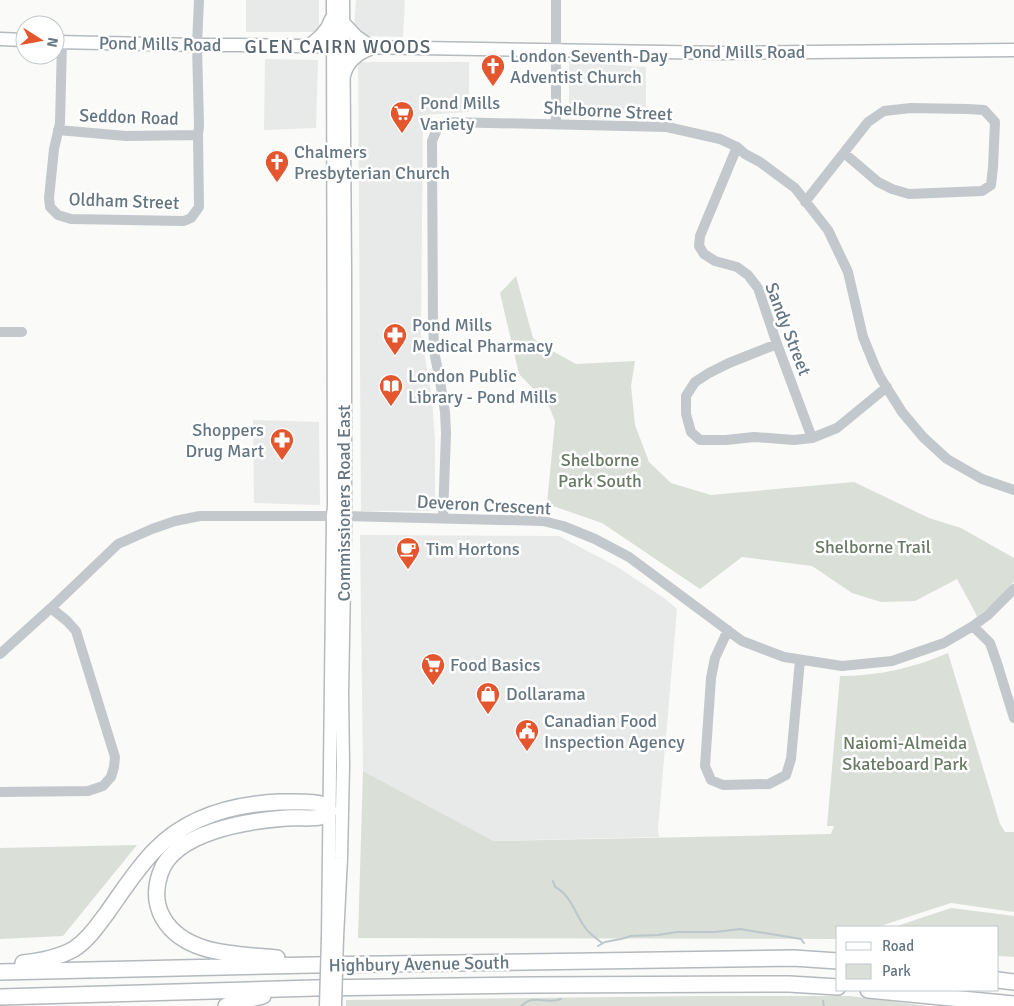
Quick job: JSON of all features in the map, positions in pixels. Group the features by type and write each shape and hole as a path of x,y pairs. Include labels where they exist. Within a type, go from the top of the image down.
{"highway":[{"path":"0,966 54,958 83,942 95,930 139,868 155,849 174,833 200,819 224,810 265,803 320,803 336,811"},
{"path":"313,965 300,961 216,951 196,946 174,933 168,927 160,912 156,892 164,864 172,854 189,842 214,832 247,823 288,818 321,817 336,811"},
{"name":"Highbury Avenue South","path":"0,972 793,958 836,962"},
{"path":"999,980 1014,982"},
{"name":"Highbury Avenue South","path":"0,997 314,988 545,985 789,984 836,987"},
{"path":"226,1006 261,996 314,988"},
{"path":"878,991 1014,1004"},
{"path":"0,1002 52,1006"}],"main road":[{"name":"Commissioners Road East","path":"326,1006 332,938 336,811 339,516 345,272 343,82 338,47 338,18 333,0"},
{"name":"Commissioners Road East","path":"338,18 343,0"},
{"path":"332,72 328,64 321,57 307,47 324,32 329,24 338,18 357,37 373,48"},
{"path":"0,39 15,40"},
{"name":"Pond Mills Road","path":"65,42 197,46 724,53 1014,50"},
{"name":"Commissioners Road East","path":"338,47 332,72 334,506 339,516"},
{"path":"343,82 348,64 355,57 373,48"},
{"name":"Commissioners Road East","path":"332,938 335,1006"}],"street":[{"path":"197,46 199,0"},
{"path":"556,0 556,124"},
{"name":"Oldham Street","path":"59,65 60,123 54,149 49,198 50,207 58,215 71,219 184,222 191,218 199,207 197,46"},
{"path":"805,202 868,122 884,111 910,108 968,108 984,110 995,122 991,185 982,191 909,194 878,182 844,153"},
{"name":"Shelborne Street","path":"443,518 446,433 445,412 435,356 433,328 432,141 438,127 448,122 667,127 720,140 737,147 795,188 828,230 848,272 863,337 880,377 902,412 923,437 947,459 982,479 1014,490"},
{"name":"Seddon Road","path":"58,130 126,136 198,135"},
{"name":"Sandy Street","path":"737,147 700,236 699,246 704,254 715,261 737,267 748,275 758,288 812,438"},
{"path":"0,332 22,332"},
{"path":"777,344 729,363 695,382 686,396 686,414 691,432 700,440 754,437 794,440 812,438 837,428 886,387"},
{"name":"Deveron Crescent","path":"0,654 118,544 175,521 200,516 339,516 543,521 564,526 595,539 629,557 742,641 784,657 842,666 892,661 944,643 988,615 1014,589"},
{"path":"0,792 88,791 103,786 112,776 115,758 76,631 51,608"},
{"path":"973,626 990,643 1012,705 1014,718"},
{"path":"728,630 714,658 705,766 711,780 723,785 769,784 786,774 791,759 800,660"}],"shaded area":[{"path":"246,0 319,0 319,32 246,32"},
{"path":"356,0 405,0 403,37 366,36 354,27"},
{"path":"265,59 318,60 316,128 264,130"},
{"path":"358,62 469,62 469,112 423,115 421,334 432,399 435,440 435,511 361,511"},
{"path":"569,62 646,67 646,112 569,114"},
{"path":"253,420 319,422 320,505 254,503"},
{"path":"360,535 559,536 616,566 664,598 677,609 658,829 659,837 492,841 363,771"}],"green space":[{"name":"Shelborne Trail","path":"516,276 533,338 547,348 576,364 635,361 631,386 635,425 649,462 671,483 711,495 854,482 929,518 961,528 1014,558 1014,582 994,603 977,617 957,579 915,601 881,602 852,593 812,566 742,557 700,589 602,523 547,504 555,421 548,404 519,374 500,293"},
{"name":"Naiomi-Almeida Skateboard Park","path":"948,653 1000,824 1005,832 1014,832 1014,912 951,903 880,926 836,926 836,939 358,938 363,771 493,841 831,834 834,826 827,826 840,676 868,675 922,663"},
{"path":"137,845 63,936 0,939 0,848"},
{"path":"951,908 1014,916 1014,957 999,956 999,926 897,926"},
{"path":"850,996 927,1006 346,1006 346,1000"}],"waterway":[{"path":"553,881 555,887 565,894 586,929 602,943"},
{"path":"598,946 605,942 631,936 740,929 801,939 804,943"},
{"path":"521,1006 532,1000 553,1001 561,999"},
{"path":"823,1001 824,1006"}],"place":[{"name":"London Seventh-Day Adventist Church","path":"493,87"},
{"name":"Pond Mills Variety","path":"402,134"},
{"name":"Chalmers Presbyterian Church","path":"277,183"},
{"name":"Pond Mills Medical Pharmacy","path":"395,356"},
{"name":"London Public Library - Pond Mills","path":"391,407"},
{"name":"Shoppers Drug Mart","path":"282,461"},
{"name":"Tim Hortons","path":"408,570"},
{"name":"Food Basics","path":"433,686"},
{"name":"Dollarama","path":"488,715"},
{"name":"Canadian Food Inspection Agency","path":"527,752"}],"district":[{"name":"GLEN CAIRN WOODS","path":"338,47"}],"park label":[{"name":"Shelborne Park South","path":"600,470"}]}
